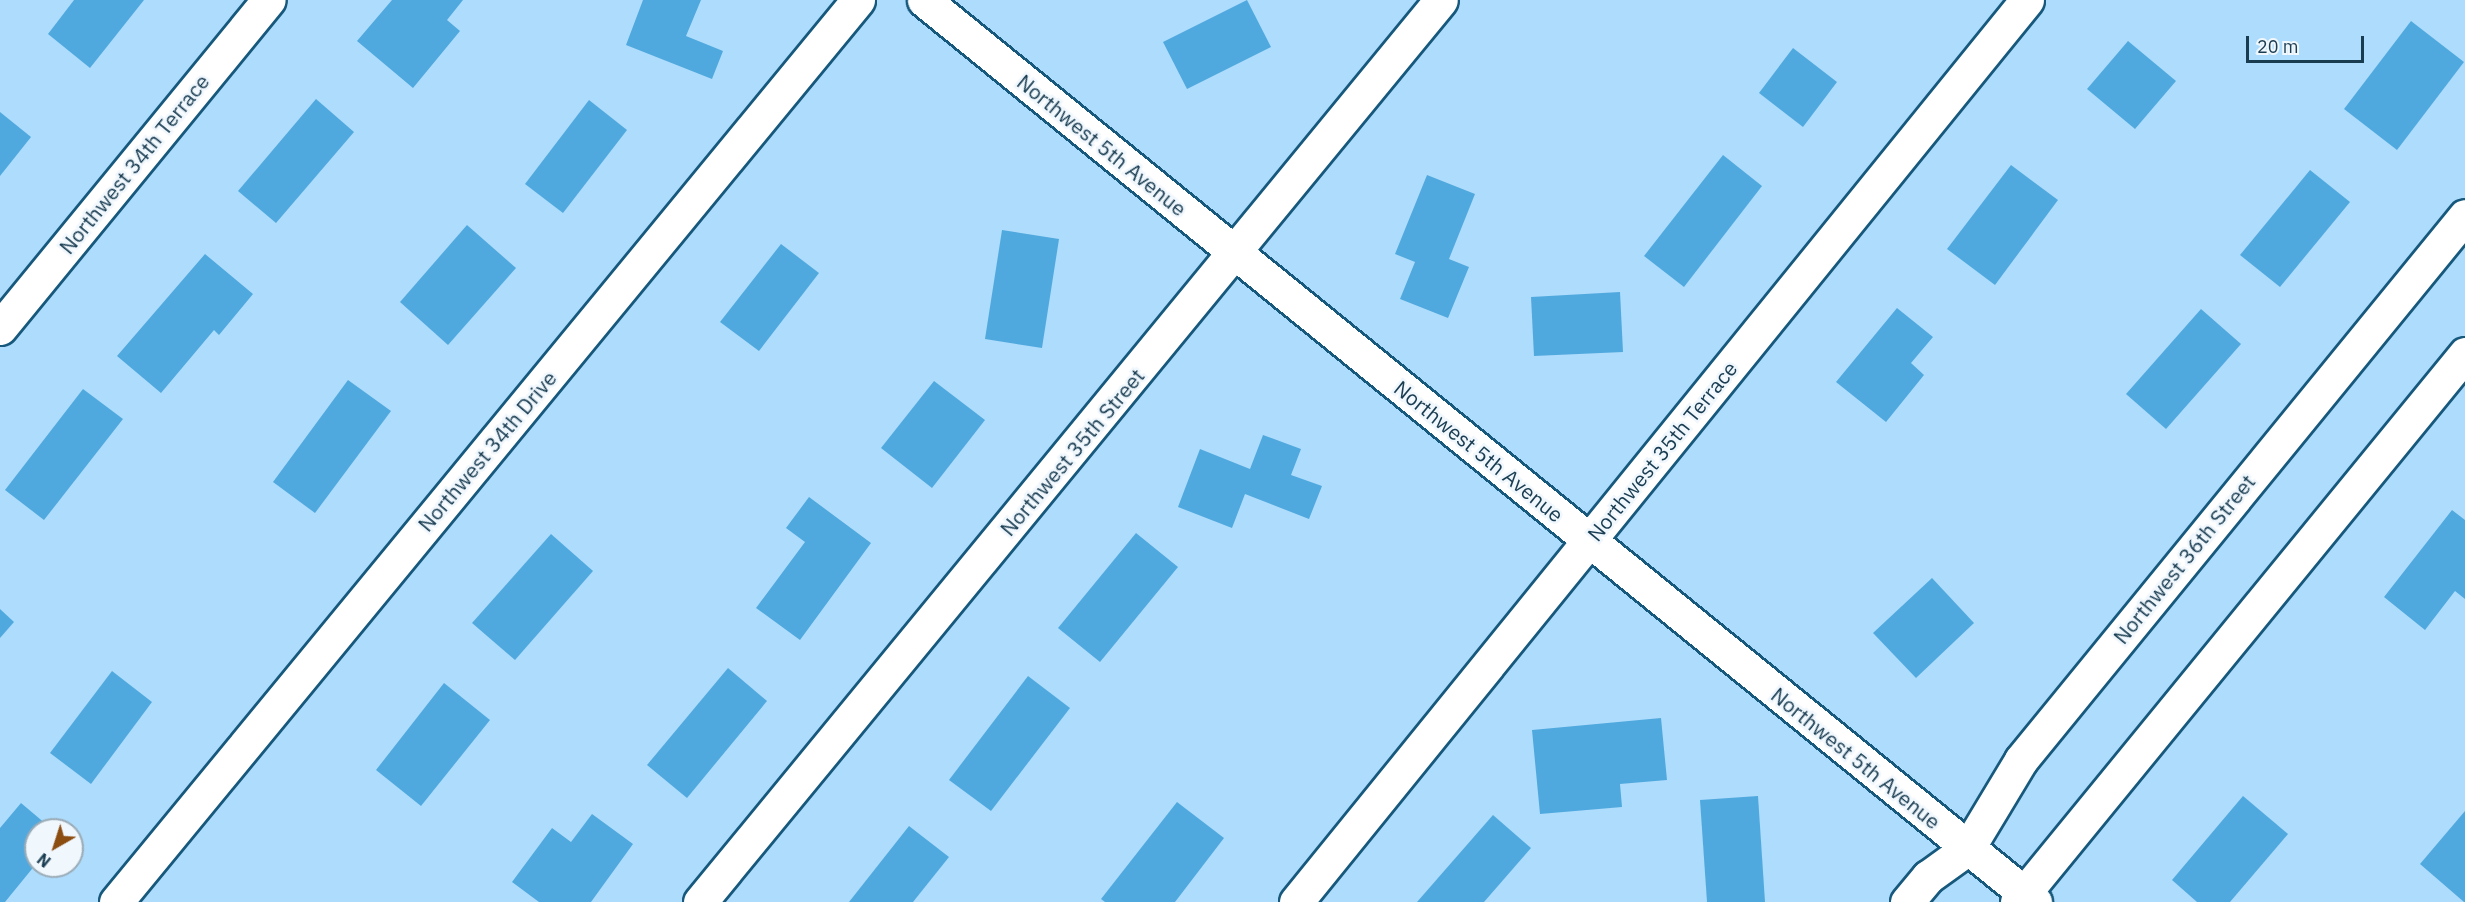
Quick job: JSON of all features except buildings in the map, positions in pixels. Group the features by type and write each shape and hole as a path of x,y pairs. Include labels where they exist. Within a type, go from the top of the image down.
{"street":[{"name":"Northwest 34th Terrace","path":"0,328 268,0"},
{"name":"Northwest 34th Drive","path":"116,902 858,0"},
{"name":"Northwest 5th Avenue","path":"924,0 1968,848 2025,899"},
{"name":"Northwest 35th Street","path":"700,902 1236,253 1441,0"},
{"name":"Northwest 35th Terrace","path":"1296,902 2027,0"},
{"name":"Northwest 36th Street","path":"1907,902 1928,877 1968,848 2021,760 2465,216"},
{"path":"2025,899 2465,354"}]}
